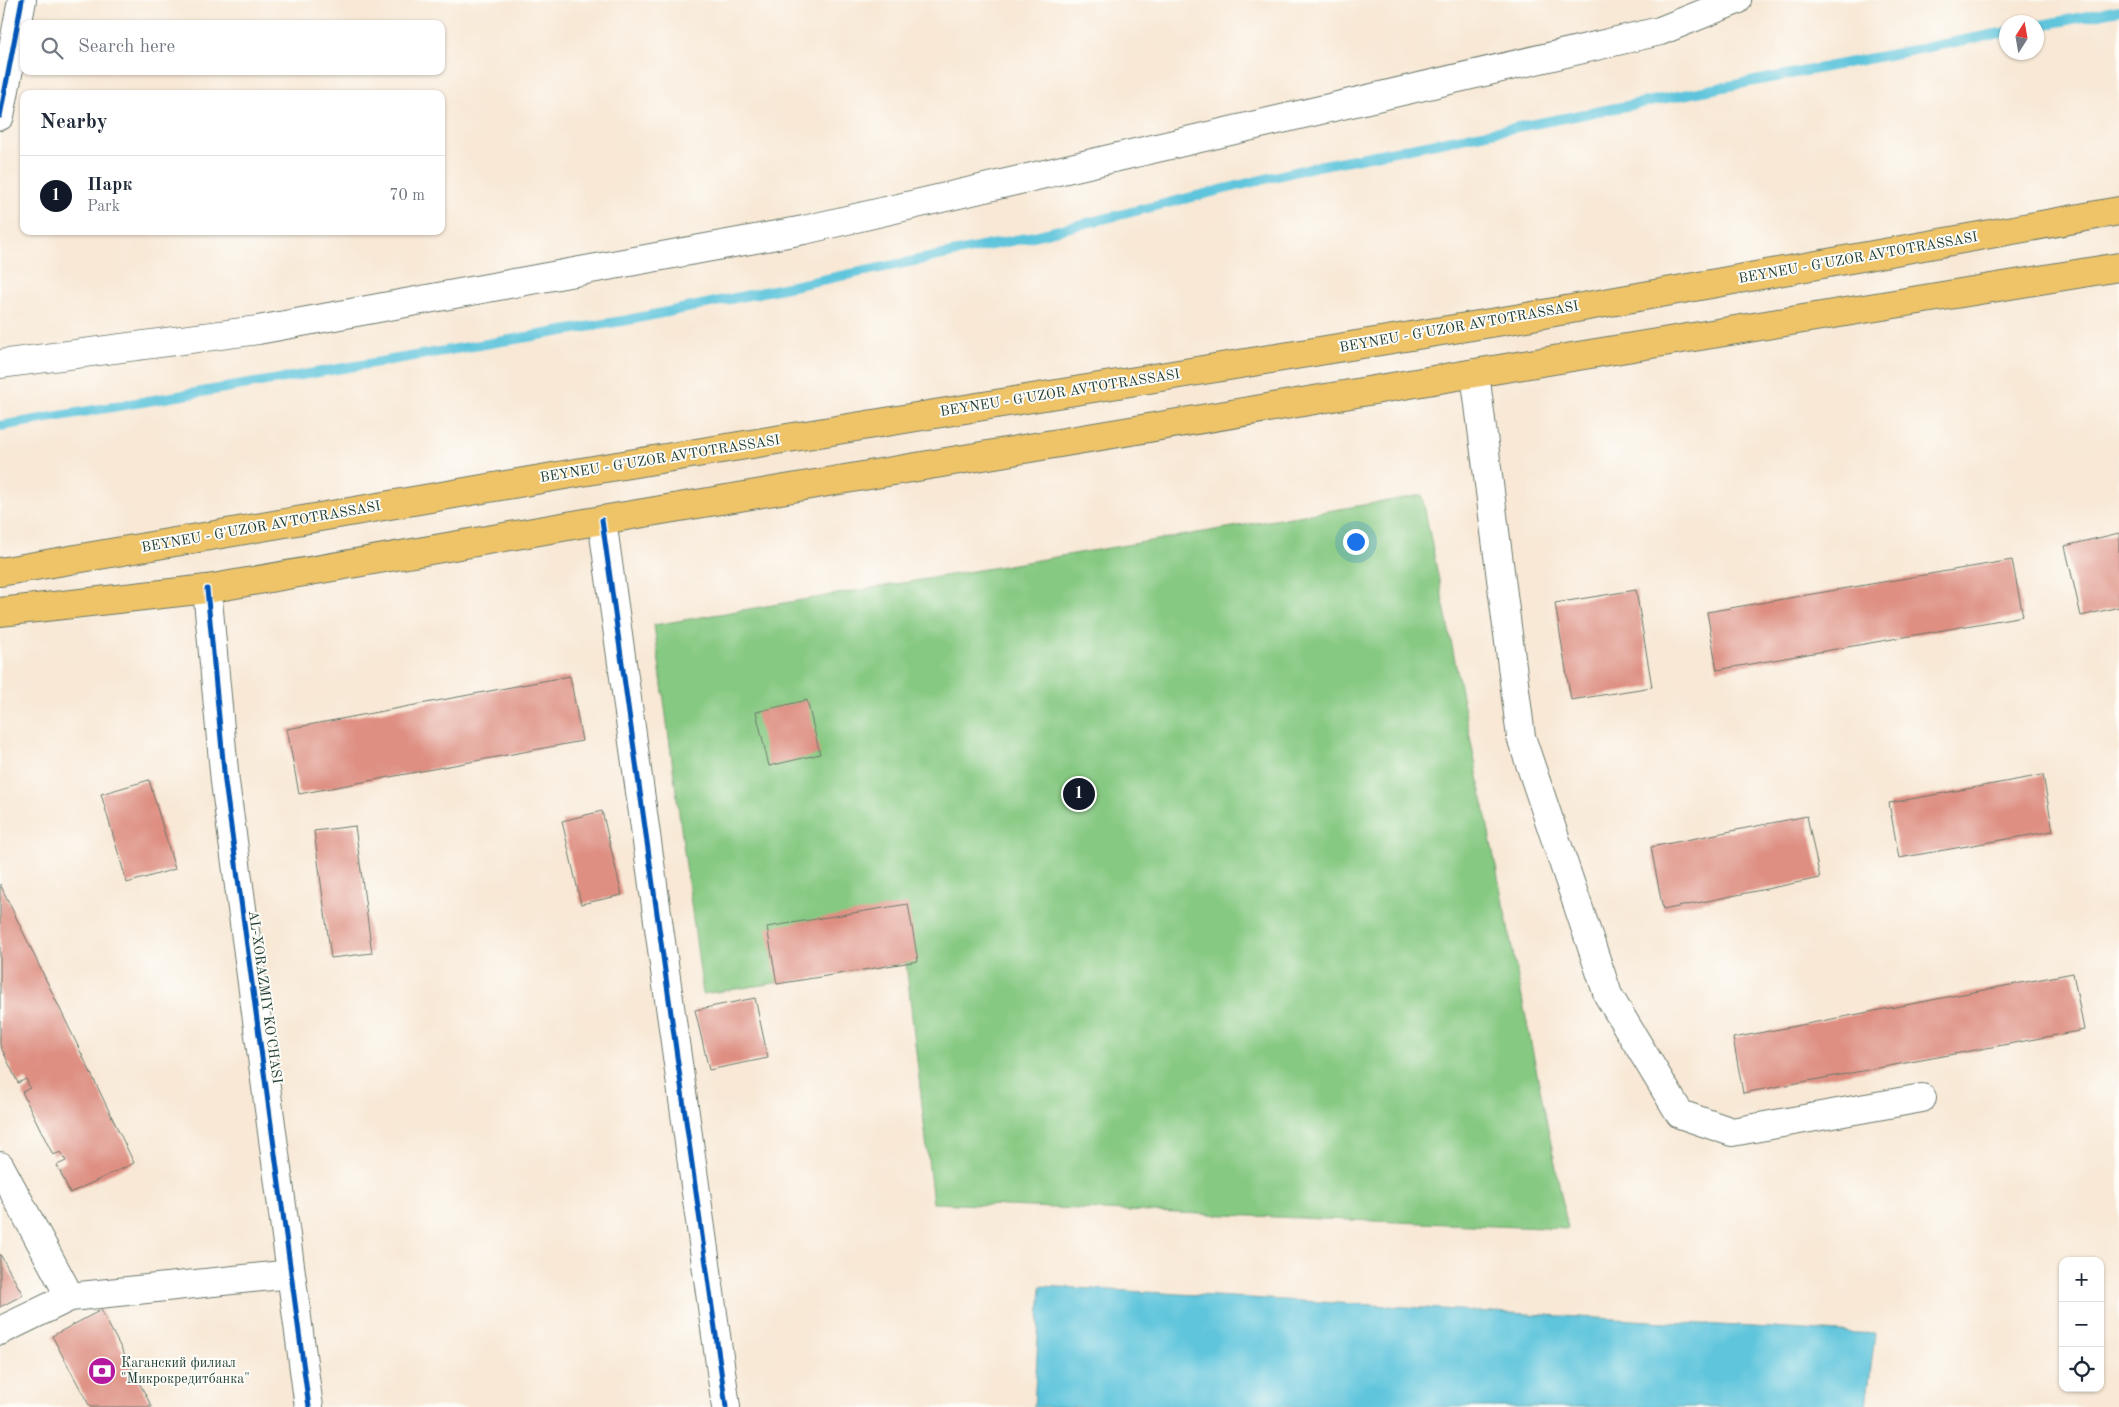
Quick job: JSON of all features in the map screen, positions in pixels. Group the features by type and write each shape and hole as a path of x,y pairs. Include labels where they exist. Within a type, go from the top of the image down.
{"highway":[{"name":"BEYNEU - G'UZOR AVTOTRASSASI","path":"0,572 601,469 1521,318 2119,211"},
{"path":"0,612 207,589 602,520 2119,267"}],"street":[{"path":"0,116 22,0"},
{"path":"0,364 258,330 804,230 1660,31 1737,0"},
{"path":"1475,373 1520,737 1608,995 1680,1114 1732,1132 1922,1098"},
{"path":"602,520 726,1407"},
{"name":"AL-XORAZMIY KO'CHASI","path":"207,589 225,782 309,1407"},
{"path":"0,1166 70,1297"},
{"path":"0,1332 70,1297 291,1274"}],"green space":[{"path":"1422,495 1568,1229 933,1203 906,963 703,994 654,625"}],"water":[{"path":"1041,1286 1875,1334 1866,1407 1034,1407"}],"building":[{"path":"2119,533 2119,607 2081,616 2065,546"},
{"path":"2012,560 2023,616 1717,670 1707,612"},
{"path":"1636,590 1652,687 1571,700 1555,603"},
{"path":"570,676 582,741 299,794 287,729"},
{"path":"807,700 820,754 769,766 756,712"},
{"path":"2043,775 2053,831 1899,858 1889,803"},
{"path":"149,780 175,869 127,883 101,794"},
{"path":"602,811 622,895 581,904 562,821"},
{"path":"1807,816 1820,878 1663,910 1651,847"},
{"path":"355,826 372,953 331,958 314,831"},
{"path":"0,884 134,1163 70,1193 57,1165 66,1161 61,1152 53,1155 22,1092 30,1088 26,1079 18,1083 0,1045"},
{"path":"908,904 918,961 777,984 767,927"},
{"path":"2073,973 2084,1030 1743,1093 1733,1038"},
{"path":"755,998 768,1058 709,1070 695,1010"},
{"path":"0,1254 23,1295 0,1307"},
{"name":"Каганский филиал \"Микрокредитбанка\"","path":"101,1310 152,1407 90,1407 52,1336"}],"waterway":[{"path":"2044,24 2119,10"},
{"path":"0,426 628,320 1030,237 1318,166 1999,33"}],"cycle path":[{"path":"0,116 22,0"},
{"path":"602,520 726,1407"},
{"path":"207,589 225,782 309,1407"}],"place":[{"name":"Парк","path":"1079,794"},
{"name":"Каганский филиал \"Микрокредитбанка\"","path":"102,1371"}]}
